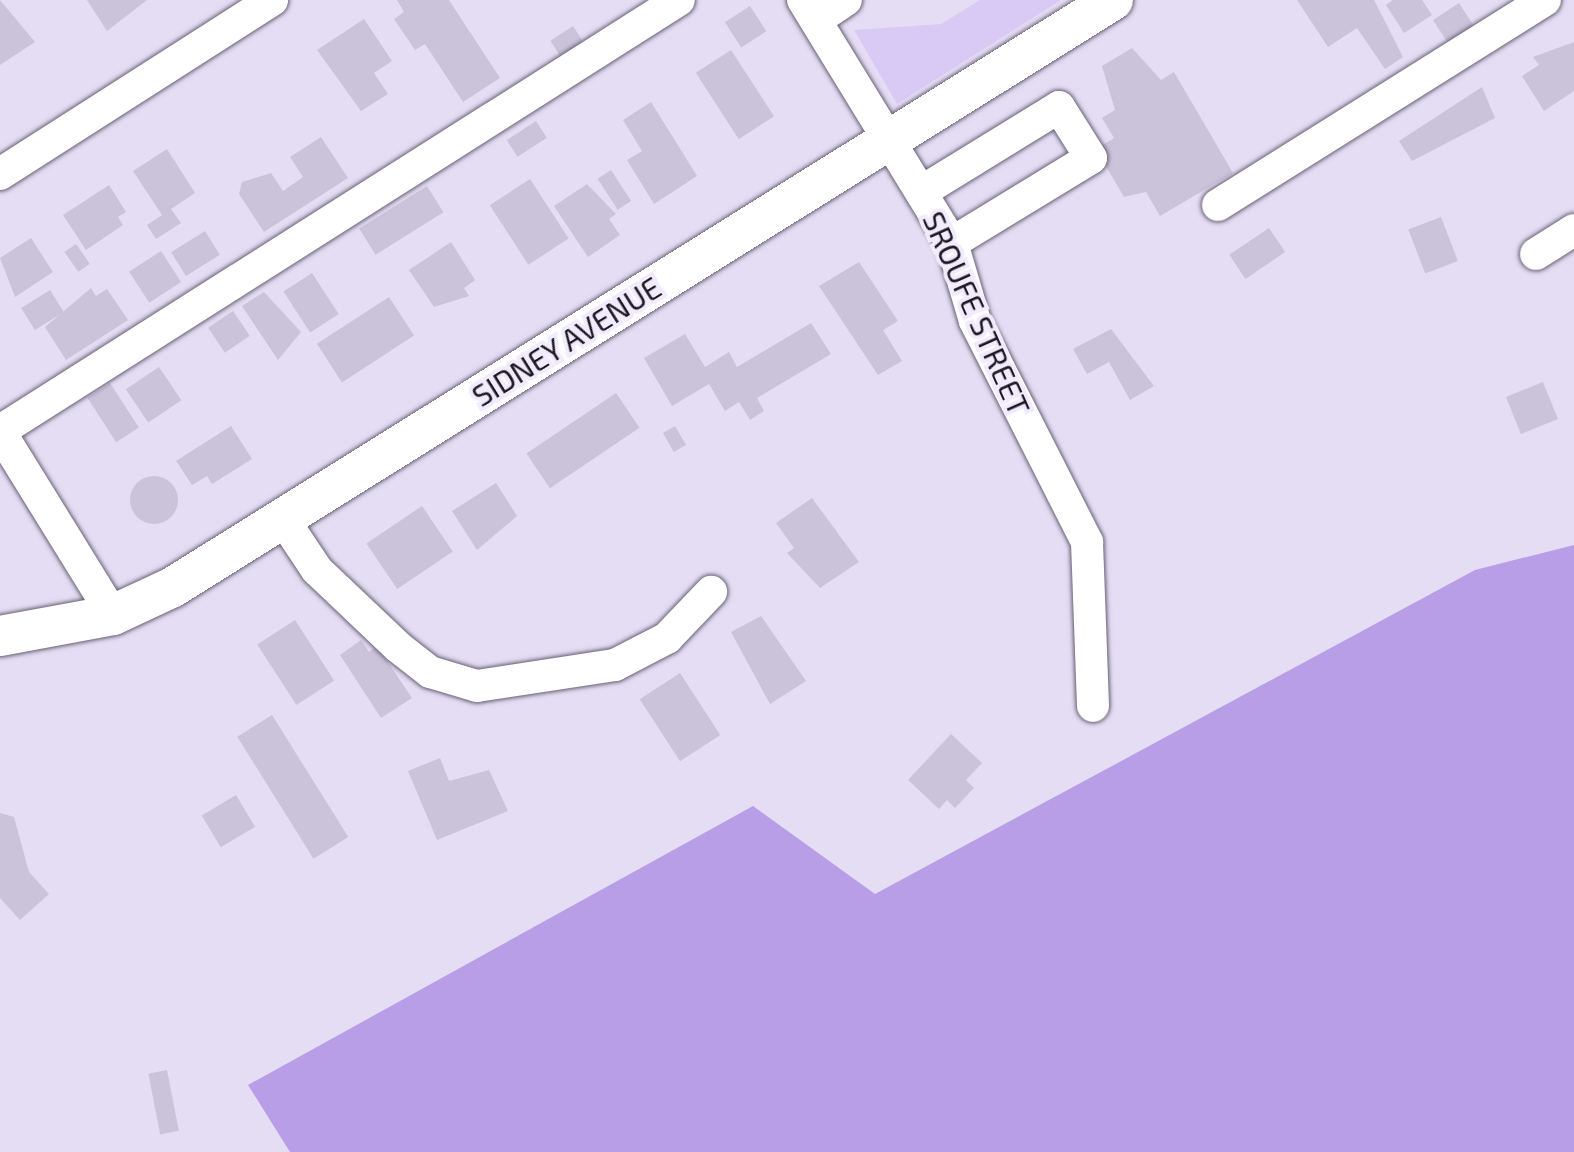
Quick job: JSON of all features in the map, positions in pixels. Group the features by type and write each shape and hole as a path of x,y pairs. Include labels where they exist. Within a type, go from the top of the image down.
{"main road":[{"name":"SIDNEY AVENUE","path":"0,636 114,615 284,519 1112,0"}],"street":[{"path":"0,174 272,0"},
{"path":"114,615 0,432 680,0"},
{"path":"809,10 846,0"},
{"path":"1218,206 1545,0"},
{"name":"SROUFE STREET","path":"809,10 952,243 976,320 1087,542 1093,706"},
{"path":"921,192 1059,107 1091,158 952,243"},
{"path":"1536,254 1574,230"},
{"path":"284,519 317,570 398,647 430,672 477,686 615,665 668,638 711,592"}],"shaded area":[{"path":"980,0 1061,0 897,104 854,30 941,24"},
{"path":"1574,545 1574,1152 290,1152 248,1085 753,806 875,894 1475,570"}],"building":[{"path":"0,0 35,42 0,65"},
{"path":"87,0 147,0 107,31"},
{"path":"397,0 449,0 500,78 463,102 425,44 415,50 394,19 404,12"},
{"path":"1297,0 1374,0 1403,57 1385,69 1357,28 1328,47"},
{"path":"1393,0 1422,0 1432,15 1404,33 1386,5"},
{"path":"1459,3 1475,28 1449,45 1433,20"},
{"path":"750,6 766,31 741,47 725,22"},
{"path":"364,19 392,61 374,73 388,94 361,111 317,50"},
{"path":"573,26 586,46 563,61 550,41"},
{"path":"1574,42 1574,91 1544,111 1522,76 1539,65 1533,57"},
{"path":"1132,48 1161,80 1174,72 1233,173 1160,216 1146,192 1124,197 1096,149 1114,138 1102,118 1115,110 1102,66"},
{"path":"731,50 774,116 739,139 696,73"},
{"path":"1482,87 1495,118 1412,161 1399,141"},
{"path":"651,102 697,176 654,204 627,160 642,151 623,120"},
{"path":"536,121 547,138 518,157 507,140"},
{"path":"321,137 348,178 264,232 239,194 242,182 271,173 283,191 303,177 290,157"},
{"path":"167,149 195,193 171,209 181,223 156,239 147,225 162,215 133,171"},
{"path":"611,170 631,201 618,210 598,179"},
{"path":"530,179 569,239 528,265 490,205"},
{"path":"587,184 616,214 609,219 620,235 588,257 554,206"},
{"path":"109,185 126,212 118,217 123,225 86,250 63,215"},
{"path":"427,186 443,212 376,255 359,228"},
{"path":"1441,217 1458,261 1425,273 1408,230"},
{"path":"1269,228 1285,252 1245,279 1229,255"},
{"path":"205,231 220,255 186,276 171,252"},
{"path":"31,238 53,272 15,297 0,258"},
{"path":"451,242 475,280 464,288 469,296 434,307 409,270"},
{"path":"76,244 90,264 78,272 65,252"},
{"path":"161,251 181,282 149,303 129,272"},
{"path":"859,262 898,321 883,330 902,361 878,375 819,286"},
{"path":"312,273 339,314 310,333 283,292"},
{"path":"91,288 96,296 107,289 128,320 66,360 45,327"},
{"path":"50,290 64,312 35,330 21,308"},
{"path":"264,292 301,332 278,360 242,306"},
{"path":"389,297 414,336 342,382 317,344"},
{"path":"233,311 250,336 225,353 208,328"},
{"path":"811,323 831,354 757,398 764,411 750,420 739,402 725,411 709,384 672,406 644,358 685,334 705,367 729,352 737,367"},
{"path":"1111,329 1154,386 1130,400 1109,362 1087,374 1073,349"},
{"path":"159,367 181,400 148,423 126,389"},
{"path":"1543,382 1558,419 1521,434 1506,397"},
{"path":"110,383 139,427 116,442 87,398"},
{"path":"616,393 639,428 550,488 526,453"},
{"path":"231,426 252,459 212,484 207,476 192,485 176,461"},
{"path":"675,426 686,445 674,452 663,433"},
{"path":"154,476 171,483 178,500 171,517 154,524 137,517 130,500 137,483"},
{"path":"496,483 517,516 477,550 452,511"},
{"path":"812,498 859,562 820,588 787,553 794,548 776,523"},
{"path":"422,506 453,552 397,589 366,543"},
{"path":"761,616 806,681 770,704 731,632"},
{"path":"295,620 334,680 296,705 257,645"},
{"path":"361,640 369,652 377,646 412,698 381,718 340,655"},
{"path":"680,673 720,735 680,761 640,699"},
{"path":"272,715 348,837 314,859 237,737"},
{"path":"951,734 982,763 966,780 974,788 955,808 947,800 939,809 908,780"},
{"path":"440,758 449,781 489,770 508,811 437,840 408,771"},
{"path":"236,795 255,827 221,847 202,816"},
{"path":"0,813 14,817 29,872 49,894 20,920 0,898"},
{"path":"167,1070 179,1131 160,1134 148,1074"}]}
